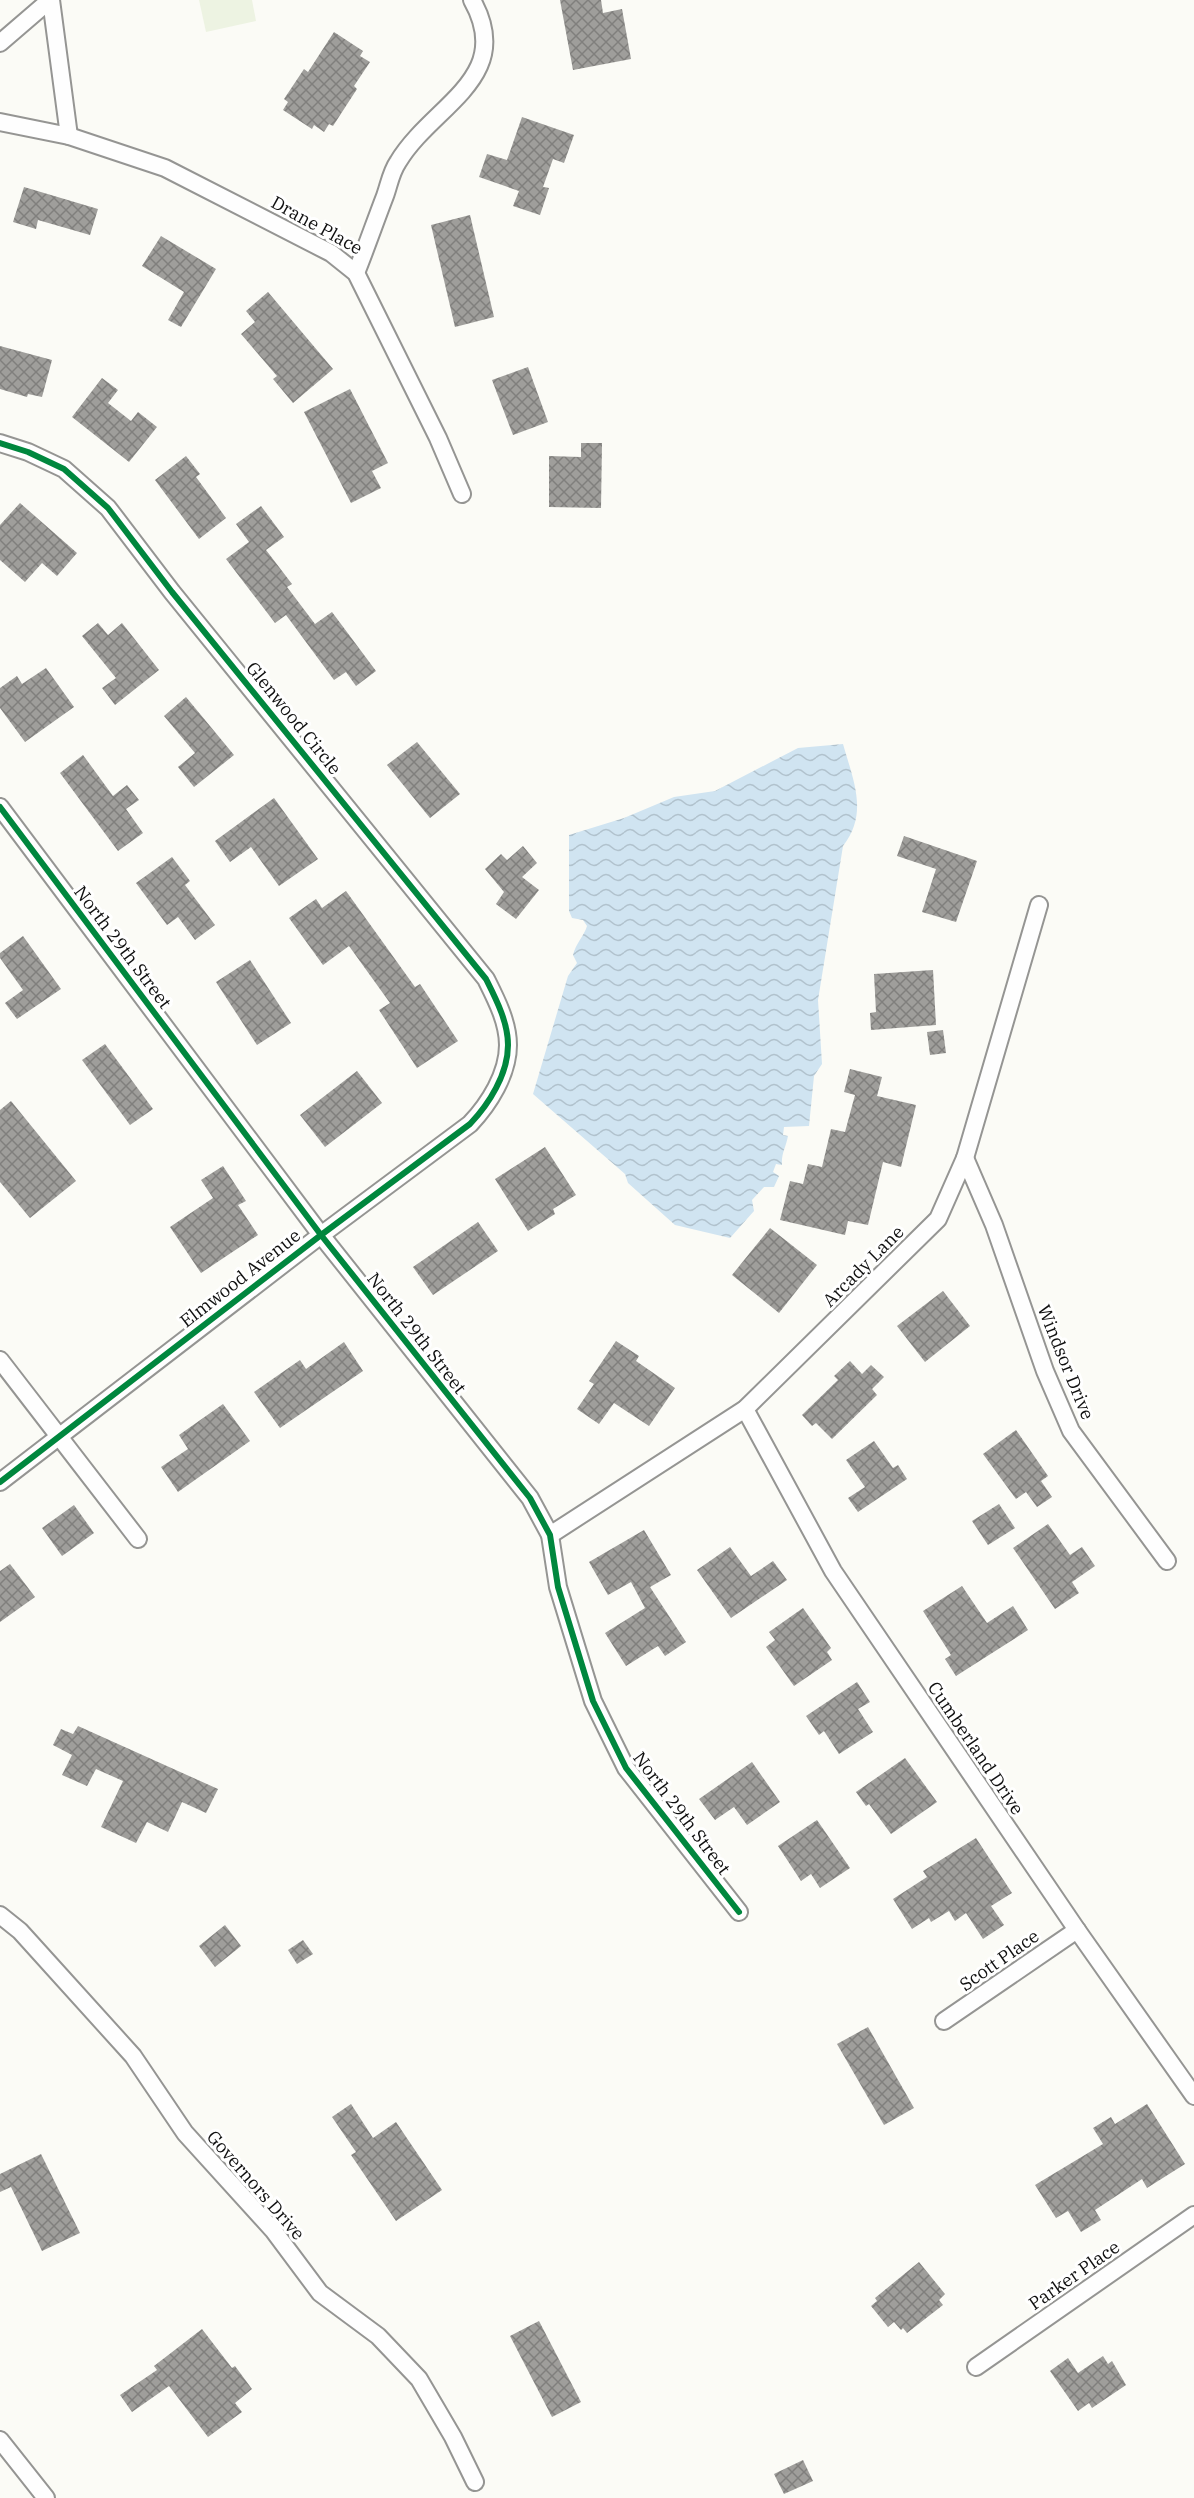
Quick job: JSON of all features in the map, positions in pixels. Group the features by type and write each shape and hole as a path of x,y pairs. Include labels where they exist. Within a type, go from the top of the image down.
{"street":[{"path":"0,43 51,0"},
{"path":"51,0 69,136"},
{"name":"Drane Place","path":"0,122 69,136 195,181 330,252 356,273 397,163 416,138 470,83 485,57 486,44 482,23 472,0"},
{"path":"356,273 438,438 462,494"},
{"name":"Glenwood Circle","path":"0,443 28,452 64,469 108,508 172,592 486,979 502,1014 508,1045 505,1059"},
{"name":"North 29th Street","path":"0,807 321,1235 530,1498 550,1535 558,1587 594,1701 626,1768 739,1912"},
{"name":"Arcady Lane","path":"550,1535 745,1409 938,1219 965,1158 1039,905"},
{"name":"Elmwood Avenue","path":"0,1482 321,1235 470,1124 486,1107 505,1059"},
{"name":"Windsor Drive","path":"965,1158 994,1225 1045,1371 1071,1431 1167,1561"},
{"path":"0,1360 138,1539"},
{"name":"Cumberland Drive","path":"745,1409 833,1571 1077,1930 1194,2096"},
{"name":"Governors Drive","path":"0,1916 20,1931 133,2056 185,2133 273,2230 320,2293 378,2336 419,2379 453,2437 475,2482"},
{"name":"Scott Place","path":"944,2021 1077,1930"},
{"name":"Parker Place","path":"976,2367 1194,2214"},
{"path":"0,2440 46,2498"}],"green space":[{"path":"199,0 252,0 256,21 206,32"}],"water":[{"path":"843,744 854,783 857,809 851,834 843,846 818,1000 822,1064 814,1076 809,1126 784,1127 783,1135 788,1136 782,1165 776,1164 773,1172 779,1176 774,1187 764,1187 752,1200 754,1211 730,1238 675,1225 628,1183 625,1174 533,1094 568,976 577,963 573,955 574,951 587,926 583,920 572,918 569,911 569,835 624,818 674,797 715,791 798,748"}],"building":[{"path":"560,0 601,0 603,13 622,9 631,59 573,70"},
{"path":"334,32 363,51 360,56 370,62 354,86 357,89 333,126 329,124 324,132 314,125 312,129 283,110 288,102 284,99 304,69 308,72"},
{"path":"522,117 574,135 564,163 553,159 543,187 549,188 540,215 513,206 519,191 479,177 487,154 507,160"},
{"path":"24,187 98,209 90,235 38,220 36,229 13,222"},
{"path":"470,215 494,317 455,327 431,225"},
{"path":"161,236 216,269 181,327 168,320 184,292 142,266"},
{"path":"268,292 333,369 293,403 273,379 277,376 241,334 255,322 246,311"},
{"path":"0,346 52,360 42,397 28,394 27,397 0,389"},
{"path":"528,367 548,422 513,435 492,380"},
{"path":"102,378 118,390 108,403 131,421 138,412 157,427 129,462 72,417"},
{"path":"350,389 388,463 372,471 381,488 351,503 304,412"},
{"path":"581,443 602,443 601,508 549,507 549,456 581,457"},
{"path":"186,456 200,474 196,477 226,518 199,539 155,480"},
{"path":"20,503 77,553 57,576 42,563 25,582 0,560 0,525"},
{"path":"261,506 284,537 266,550 292,584 287,587 315,624 332,612 376,671 356,686 346,672 334,680 286,615 275,623 226,559 249,542 236,524"},
{"path":"98,623 108,635 122,623 159,670 115,705 102,688 116,678 82,636"},
{"path":"46,668 74,707 25,742 0,708 0,688 17,676 22,684"},
{"path":"186,697 234,755 194,787 178,767 195,753 164,716"},
{"path":"417,742 460,794 430,818 387,765"},
{"path":"83,755 113,796 127,785 139,800 126,809 143,833 118,851 60,773"},
{"path":"274,798 318,859 279,886 251,847 230,862 215,841"},
{"path":"904,836 977,861 956,922 922,912 936,869 897,856"},
{"path":"523,846 537,863 522,877 539,890 516,919 496,904 504,892 485,869 501,854 507,860"},
{"path":"172,857 190,881 185,885 215,925 195,940 178,917 167,925 136,883"},
{"path":"346,891 415,987 420,984 458,1041 417,1068 379,1010 390,1003 349,946 323,965 289,918 316,899 322,908"},
{"path":"23,936 61,989 17,1019 5,1003 23,990 0,958 0,953"},
{"path":"250,960 291,1023 257,1045 216,982"},
{"path":"933,970 936,1025 871,1030 870,1013 876,1012 874,974"},
{"path":"943,1030 946,1053 930,1055 927,1032"},
{"path":"105,1044 153,1109 130,1125 82,1060"},
{"path":"850,1069 882,1077 877,1096 916,1105 901,1167 883,1162 868,1225 848,1221 845,1235 780,1220 790,1181 803,1184 808,1164 822,1167 831,1129 845,1132 855,1095 844,1092"},
{"path":"357,1071 382,1103 325,1147 300,1115"},
{"path":"11,1101 76,1181 30,1218 0,1182 0,1110"},
{"path":"545,1147 576,1195 553,1209 555,1214 528,1231 495,1179"},
{"path":"223,1166 246,1201 238,1205 258,1235 201,1273 170,1227 213,1198 201,1180"},
{"path":"478,1222 498,1251 433,1295 413,1267"},
{"path":"770,1228 817,1265 779,1313 732,1275"},
{"path":"943,1291 970,1326 925,1362 897,1326"},
{"path":"616,1341 639,1356 636,1361 675,1388 649,1426 614,1403 599,1424 577,1409 594,1384 589,1381"},
{"path":"344,1342 363,1371 280,1428 254,1392 300,1360 306,1369"},
{"path":"850,1361 862,1374 871,1365 884,1377 872,1389 877,1395 832,1439 816,1423 812,1426 802,1415 838,1380 834,1376"},
{"path":"223,1404 250,1441 178,1492 161,1467 188,1449 179,1435"},
{"path":"1016,1430 1048,1476 1041,1481 1052,1497 1037,1507 1026,1492 1016,1499 983,1454"},
{"path":"874,1441 893,1468 898,1465 907,1479 858,1512 848,1498 865,1487 846,1460"},
{"path":"999,1504 1015,1528 988,1545 972,1521"},
{"path":"74,1505 94,1533 62,1556 42,1528"},
{"path":"1048,1524 1070,1555 1082,1547 1095,1566 1072,1582 1079,1593 1055,1609 1013,1548"},
{"path":"644,1530 671,1575 650,1587 686,1642 665,1656 658,1646 626,1666 605,1633 645,1608 631,1582 608,1595 589,1562"},
{"path":"730,1547 751,1576 773,1561 787,1580 731,1618 697,1570"},
{"path":"10,1564 35,1597 0,1622 0,1571"},
{"path":"962,1586 987,1623 1013,1606 1028,1630 956,1676 945,1659 951,1655 923,1611"},
{"path":"803,1608 831,1648 827,1652 832,1660 794,1686 766,1647 775,1640 769,1632"},
{"path":"857,1682 870,1702 858,1709 873,1732 839,1754 824,1731 819,1735 806,1716"},
{"path":"78,1726 218,1789 206,1813 182,1802 168,1832 147,1822 136,1843 101,1827 123,1781 96,1769 87,1786 62,1775 72,1755 53,1745 61,1729 73,1734"},
{"path":"905,1758 937,1802 891,1834 869,1804 866,1806 856,1792"},
{"path":"752,1762 780,1802 747,1825 734,1807 715,1820 699,1799"},
{"path":"817,1820 850,1868 820,1888 811,1874 801,1881 778,1846"},
{"path":"976,1838 1012,1893 991,1906 1004,1925 983,1939 966,1913 955,1921 949,1911 931,1922 929,1918 912,1929 893,1899 927,1877 923,1871"},
{"path":"225,1925 241,1946 215,1967 199,1946"},
{"path":"303,1940 313,1954 297,1964 288,1950"},
{"path":"868,2027 914,2108 884,2125 837,2044"},
{"path":"351,2104 373,2138 396,2122 442,2190 396,2221 351,2155 356,2152 332,2117"},
{"path":"1147,2104 1185,2164 1147,2188 1142,2179 1095,2210 1101,2220 1081,2232 1068,2211 1056,2218 1035,2185 1103,2144 1093,2128 1111,2117 1115,2124"},
{"path":"41,2154 80,2233 42,2251 11,2187 0,2192 0,2174"},
{"path":"919,2262 945,2294 939,2300 943,2305 907,2333 894,2322 888,2327 871,2306 877,2301 875,2298"},
{"path":"539,2321 581,2402 552,2417 510,2336"},
{"path":"202,2329 232,2368 235,2366 252,2389 235,2403 242,2412 208,2437 169,2386 132,2412 120,2395 157,2370 154,2366"},
{"path":"1103,2356 1108,2364 1112,2361 1126,2385 1092,2408 1089,2403 1078,2411 1050,2371 1068,2358 1078,2373"},
{"path":"803,2460 813,2481 784,2494 774,2474"}],"cycle path":[{"path":"0,443 28,452 64,469 108,508 172,592 486,979 504,1019 508,1045 505,1067 496,1088 470,1124 321,1235 0,1482"},
{"path":"0,807 321,1235 530,1498 550,1535 558,1587 593,1701 626,1768 739,1912"}]}
